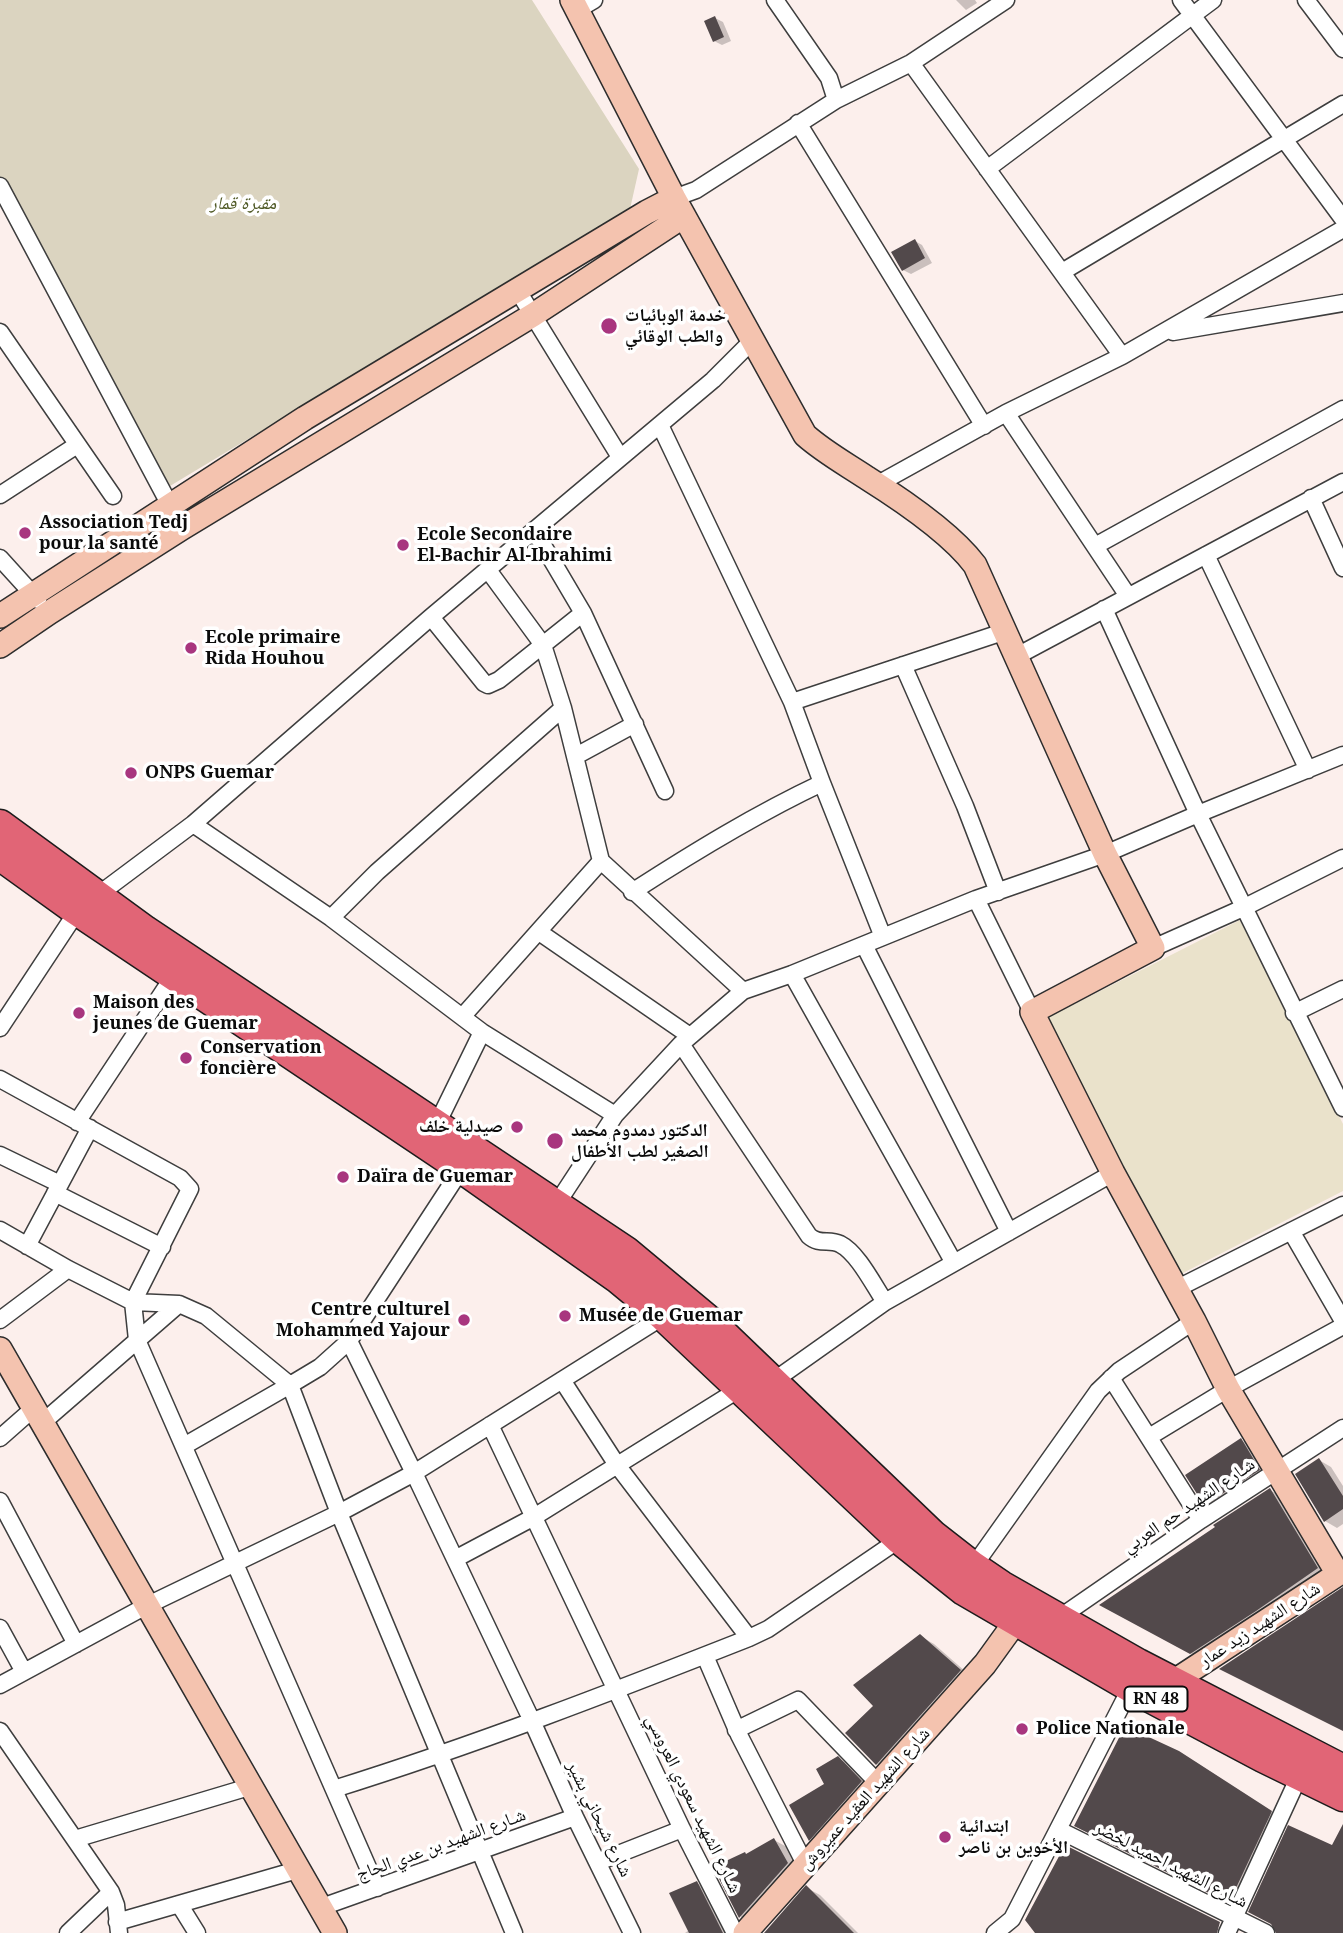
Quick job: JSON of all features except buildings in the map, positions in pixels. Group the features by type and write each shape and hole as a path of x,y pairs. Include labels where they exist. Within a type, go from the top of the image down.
{"highway":[{"name":"RN 48","path":"0,825 87,903 175,974 396,1110 437,1124 626,1251 694,1307 932,1535 973,1567 1010,1604 1131,1687 1305,1764 1343,1770"},
{"name":"RN 48","path":"0,855 87,903 396,1110 462,1168 618,1278 664,1316 900,1539 946,1578 1010,1604 1059,1618 1173,1682 1305,1764 1343,1796"}],"street":[{"path":"775,0 829,78 836,100"},
{"path":"0,646 182,528 533,315 679,207 696,190 836,100 911,63 987,6 1006,0"},
{"path":"1181,0 1343,219"},
{"path":"987,169 1213,0"},
{"path":"1306,0 1343,49"},
{"path":"581,3 679,207 805,435 821,449 878,484 964,550 975,565 1105,854 1153,948"},
{"path":"911,63 1122,355"},
{"path":"1062,272 1343,104"},
{"path":"798,123 984,426"},
{"path":"0,186 182,528"},
{"path":"0,616 305,418 647,212 679,207"},
{"path":"878,484 1006,412 1122,355 1343,229"},
{"path":"518,291 620,457"},
{"path":"1160,334 1343,303"},
{"path":"0,332 113,496"},
{"path":"0,1028 87,903 192,824 431,617 713,380 752,341"},
{"path":"395,365 408,389"},
{"path":"1095,546 1343,409"},
{"path":"1006,412 1128,596"},
{"path":"660,425 792,702 883,937"},
{"path":"0,495 77,445"},
{"path":"1017,656 1343,482"},
{"path":"1311,498 1343,568"},
{"path":"534,530 583,613 665,791"},
{"path":"1206,555 1308,770"},
{"path":"0,558 50,612"},
{"path":"488,570 543,645 576,756 601,861 743,991"},
{"path":"1104,609 1243,908 1343,1108"},
{"path":"431,617 488,685 499,680 583,613"},
{"path":"792,702 1006,631"},
{"path":"903,665 965,806 998,892"},
{"path":"331,918 377,872 563,708"},
{"path":"576,756 635,724"},
{"path":"556,1205 615,1115 686,1040 743,991 976,900 1105,854 1343,755"},
{"path":"632,892 695,851 775,805 822,782"},
{"path":"192,824 331,918 482,1032 615,1115"},
{"path":"1032,1012 1153,948 1243,908 1343,858"},
{"path":"462,1017 601,861"},
{"path":"976,900 1228,1389 1275,1471 1341,1571"},
{"path":"539,932 686,1040 809,1236 816,1242 835,1242 853,1254 886,1302"},
{"path":"864,945 1009,1232"},
{"path":"27,1246 58,1188 84,1125 175,974"},
{"path":"792,974 954,1263"},
{"path":"1294,1013 1343,989"},
{"path":"437,1124 482,1032"},
{"path":"0,1079 180,1178 189,1186 190,1192 133,1302 137,1340 377,1888"},
{"path":"0,1155 162,1247"},
{"path":"184,1446 320,1367 349,1342 462,1168"},
{"path":"772,1382 886,1302 1114,1172"},
{"path":"1177,1289 1343,1205"},
{"path":"0,1230 133,1302 179,1304 206,1315 290,1385 339,1513 514,1933"},
{"path":"1149,1437 1343,1324 1291,1231"},
{"path":"0,1320 68,1269"},
{"path":"0,1438 38,1416 179,1304"},
{"path":"0,1685 146,1606 339,1513 414,1473 664,1316"},
{"path":"973,1567 1098,1391 1111,1378 1194,1321"},
{"name":"شارع شيحاني بشير","path":"349,1342 632,1933"},
{"path":"0,1349 335,1933"},
{"path":"1111,1378 1201,1520"},
{"path":"562,1380 617,1465 749,1638"},
{"path":"455,1559 534,1517 741,1388"},
{"name":"شـارع الشهيد سعودي العروسي","path":"490,1425 681,1829 735,1933"},
{"name":"شـارع الشهيد حم العربي","path":"1059,1618 1201,1520 1343,1429"},
{"path":"0,1501 76,1644"},
{"path":"334,1789 440,1755 749,1638 768,1629 900,1539"},
{"name":"شارع الشهيد زيد عمار","path":"1173,1682 1341,1571"},
{"name":"شارع الشهيد العقيد عميروش","path":"745,1933 985,1664 1010,1604"},
{"path":"0,1628 24,1672"},
{"path":"705,1656 736,1730 806,1866"},
{"path":"995,1933 1012,1919 1131,1687"},
{"path":"736,1730 798,1700 879,1784"},
{"path":"0,1731 111,1892 116,1905 118,1927 179,1904 297,1870"},
{"path":"1230,1925 1305,1764"},
{"path":"75,1839 249,1787"},
{"name":"شـارع الشهيد بن عدي الحاج","path":"319,1908 575,1818"},
{"path":"598,1863 681,1829"},
{"name":"شـارع الشهيد احميد لخضر","path":"1059,1830 1230,1925 1266,1933"},
{"path":"68,1933 111,1892"},
{"path":"179,1904 197,1933"},
{"path":"1012,1919 1021,1933"}],"green space":[{"name":"مقبرة قمار","path":"0,0 532,0 639,169 630,209 165,489 0,184"}],"shaded area":[{"path":"1240,920 1343,1124 1343,1191 1179,1275 1047,1018"}],"place":[{"name":"خدمة الوبائيات والطب الوقائي","path":"609,326"},
{"name":"Association Tedj pour la santé","path":"25,533"},
{"name":"Ecole Secondaire El-Bachir Al-Ibrahimi","path":"403,545"},
{"name":"Ecole primaire Rida Houhou","path":"191,648"},
{"name":"ONPS Guemar","path":"131,773"},
{"name":"Maison des jeunes de Guemar","path":"79,1013"},
{"name":"Conservation foncière","path":"186,1058"},
{"name":"صيدلية خلف","path":"517,1127"},
{"name":"الدكتور دمدوم محمد الصغير لطب الأطفال","path":"555,1141"},
{"name":"Daïra de Guemar","path":"343,1177"},
{"name":"Musée de Guemar","path":"565,1316"},
{"name":"Centre culturel Mohammed Yajour","path":"464,1320"},
{"name":"Police Nationale","path":"1022,1729"},
{"name":"ابتدائية الأخوين بن ناصر","path":"945,1837"}]}
